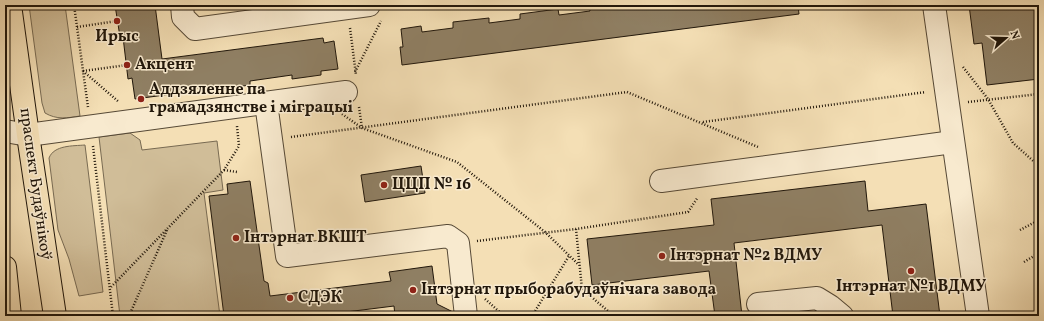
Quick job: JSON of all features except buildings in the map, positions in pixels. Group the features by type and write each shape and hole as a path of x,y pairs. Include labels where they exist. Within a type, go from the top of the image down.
{"main road":[{"name":"праспект Будаўнікоў","path":"10,5 55,316"},
{"path":"5,268 10,316"}],"street":[{"path":"182,5 183,17 195,29 377,9"},
{"path":"934,5 978,316"},
{"path":"5,131 28,135 353,90"},
{"path":"266,102 287,256 448,236 458,243 466,316"},
{"path":"661,181 953,142"},
{"path":"758,304 817,298 842,316"}],"path":[{"path":"74,5 91,126 113,316"},
{"path":"377,9 400,5"},
{"path":"362,128 353,90 356,72 377,9"},
{"path":"353,90 356,72 377,9"},
{"path":"77,27 117,21"},
{"path":"961,64 988,99 1013,143 1039,166"},
{"path":"83,71 127,65"},
{"path":"83,71 138,120"},
{"path":"271,140 627,92 760,147"},
{"path":"702,122 947,97 988,99 1039,94"},
{"path":"317,96 362,128 457,162 545,232 579,265"},
{"path":"110,287 224,170 239,146 234,107"},
{"path":"224,170 237,172"},
{"path":"458,243 576,229 688,212 702,191"},
{"path":"1020,230 1039,220"},
{"path":"129,316 168,228"},
{"path":"576,229 582,289 614,316"},
{"path":"1024,262 1039,253"},
{"path":"532,316 569,256"}],"shaded area":[{"path":"29,5 65,5 80,116 58,118 45,113 42,103"},
{"path":"130,133 140,140 142,150 217,141 223,190 204,193 220,316 120,316 99,137"},
{"path":"85,145 103,292 79,296 69,259 58,230 49,158 51,154 59,148"}],"place":[{"name":"Ирыс","path":"117,21"},
{"name":"Акцент","path":"127,65"},
{"name":"Аддзяленне па грамадзянстве і міграцыі","path":"141,99"},
{"name":"ЦЦП № 16","path":"384,185"},
{"name":"Інтэрнат ВКШТ","path":"236,238"},
{"name":"Інтэрнат №2 ВДМУ","path":"662,256"},
{"name":"Інтэрнат №1 ВДМУ","path":"911,271"},
{"name":"Інтэрнат прыборабудаўнічага завода","path":"413,290"},
{"name":"СДЭК","path":"290,298"}]}
